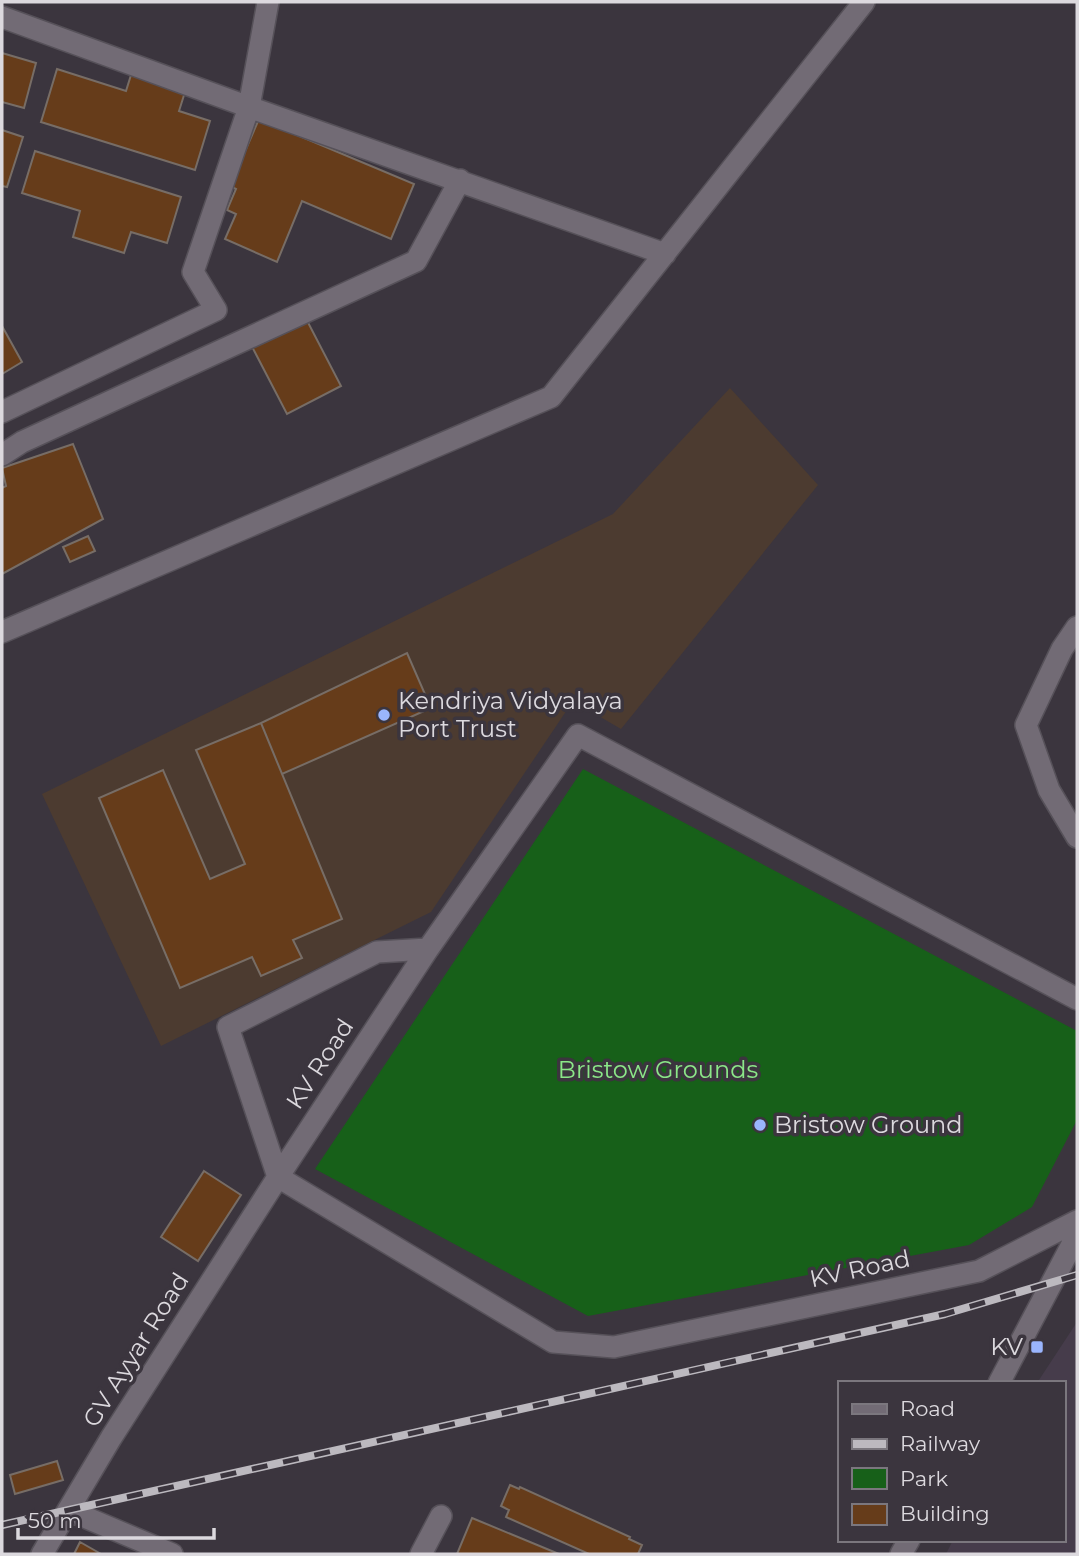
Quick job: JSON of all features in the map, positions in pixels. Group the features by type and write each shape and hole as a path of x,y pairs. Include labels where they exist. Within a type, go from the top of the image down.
{"street":[{"path":"2,412 216,310 193,272 249,107 268,2"},
{"path":"2,632 551,397 864,2"},
{"path":"2,17 665,254"},
{"path":"2,455 22,442 416,261 460,180"},
{"path":"1077,627 1062,649 1026,725 1049,790 1077,837"},
{"name":"KV Road","path":"1077,999 578,735 428,948 278,1177 553,1342 614,1347 979,1271 1077,1222"},
{"path":"278,1177 228,1027 377,953 428,948"},
{"name":"GV Ayyar Road","path":"41,1554 111,1438 278,1177"},
{"path":"1000,1381 1077,1234"},
{"path":"68,1510 172,1554"},
{"path":"421,1554 441,1516"}],"shaded area":[{"name":"Kendriya Vidyalaya Port Trust","path":"730,388 818,485 621,729 573,701 431,912 161,1046 42,794 613,514"},
{"path":"1077,1322 1077,1554 946,1554 952,1542 1065,1542 1065,1381 1038,1381"}],"green space":[{"name":"Bristow Grounds","path":"583,769 1077,1031 1077,1120 1032,1207 969,1245 588,1316 315,1169"}],"building":[{"path":"2,53 36,63 24,108 2,102"},
{"path":"57,69 126,91 131,75 185,92 179,111 210,121 195,170 41,122"},
{"path":"259,119 414,184 391,239 302,201 277,262 225,239 236,214 227,210 236,189 230,186"},
{"path":"2,130 23,137 7,187 2,186"},
{"path":"35,151 181,197 167,243 131,232 124,253 73,237 80,211 22,193"},
{"path":"301,309 341,386 287,414 247,337"},
{"path":"2,326 22,362 2,374"},
{"path":"73,444 103,519 2,574 2,488 6,486 2,468"},
{"path":"88,536 95,551 70,562 63,547"},
{"path":"407,653 431,708 282,774 261,723"},
{"path":"261,723 342,919 293,940 302,958 261,976 252,957 180,988 99,798 163,770 210,879 245,864 196,750"},
{"path":"204,1171 241,1195 198,1261 161,1237"},
{"path":"57,1461 63,1480 15,1494 10,1475"},
{"path":"510,1485 519,1489 520,1487 630,1537 629,1539 642,1545 638,1554 589,1554 506,1517 509,1510 501,1506"},
{"path":"472,1518 559,1554 457,1554"},
{"path":"80,1542 101,1554 74,1554"}],"railway":[{"path":"2,1525 945,1314 1077,1275"}],"place":[{"name":"Kendriya Vidyalaya Port Trust","path":"384,715"},
{"name":"Bristow Ground","path":"760,1125"},
{"name":"KV","path":"1037,1347"}]}
